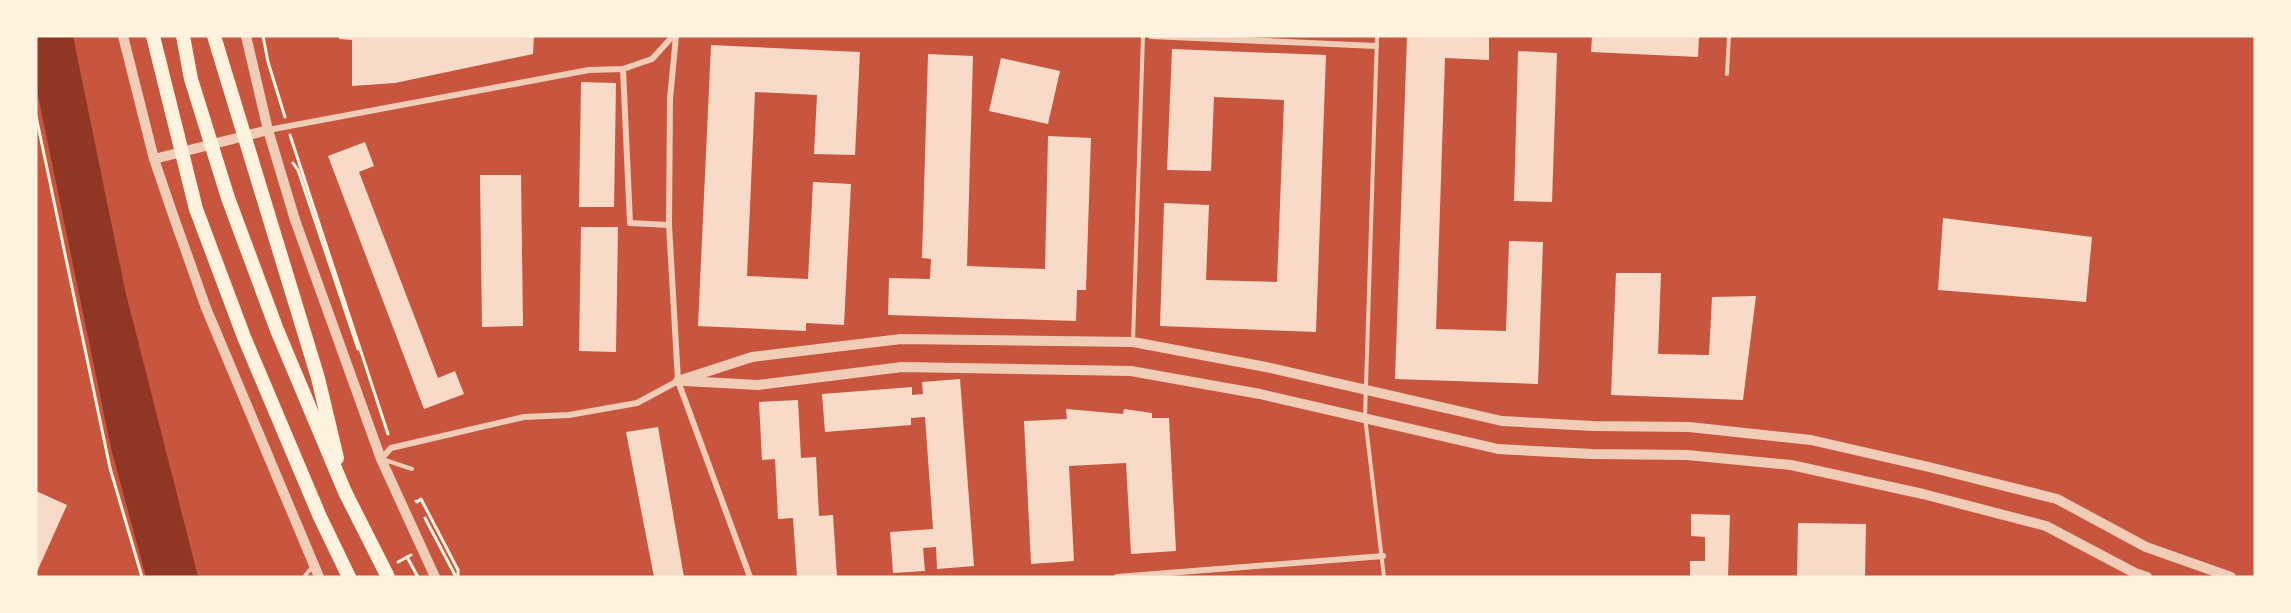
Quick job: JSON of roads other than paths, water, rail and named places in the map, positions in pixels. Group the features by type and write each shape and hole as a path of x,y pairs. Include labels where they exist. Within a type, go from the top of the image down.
{"highway":[{"path":"153,36 196,209 244,337 320,517 349,577"},
{"path":"183,36 191,79 228,198 277,330 345,492 388,577"},
{"path":"214,36 318,378 345,492"}],"street":[{"path":"123,36 154,159 206,308 319,577"},
{"path":"246,36 268,130 295,220 381,459 435,577"},
{"path":"154,159 287,126 589,70 623,69 652,59 674,36"},
{"path":"674,36 670,99 669,225 678,381 750,577"},
{"path":"1151,36 1376,46"},
{"path":"623,69 630,223 669,225"},
{"path":"381,459 391,448 524,417 569,415 637,403 678,381 752,357 901,339 1133,342 1266,366 1502,421 1689,427 1811,440 2056,499 2146,547 2231,577"},
{"path":"678,381 758,385 902,367 1131,371 1260,394 1498,449 1592,454 1687,455 1791,465 1923,494 2046,526 2128,573 2147,577"},
{"path":"1117,577 1383,556"}],"lane":[{"path":"1133,342 1143,36"},
{"path":"1377,36 1365,417 1384,577"},
{"path":"1727,74 1729,36"},
{"path":"381,459 412,469"},
{"path":"304,577 314,566"}]}
